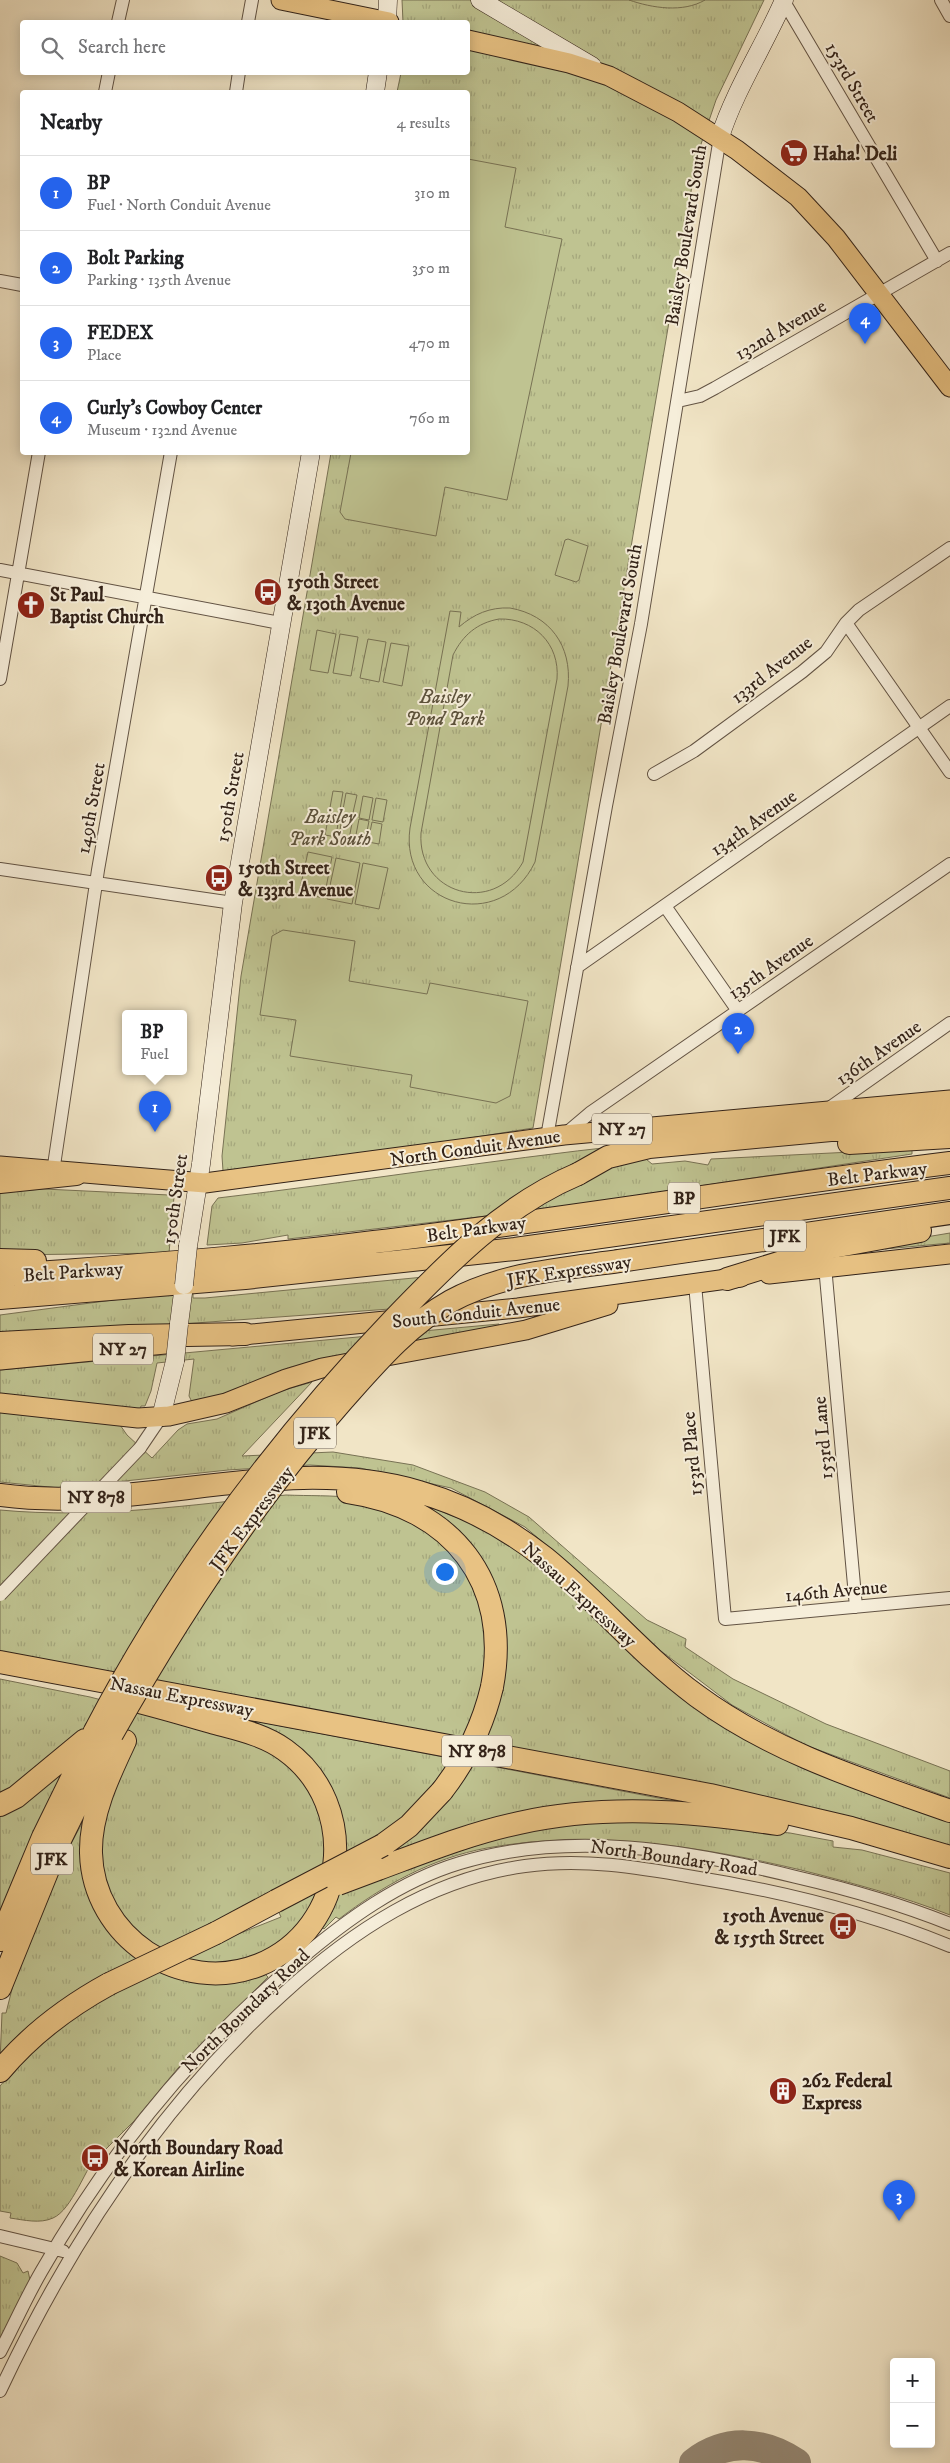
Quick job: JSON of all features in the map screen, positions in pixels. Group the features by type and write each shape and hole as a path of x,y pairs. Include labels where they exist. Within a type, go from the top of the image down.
{"highway":[{"path":"825,1128 950,1119"},
{"path":"825,1128 950,1137"},
{"name":"JFK Expressway","path":"0,1988 53,1855 111,1735 138,1653 205,1550 269,1462 330,1388 414,1298 478,1237 524,1201 608,1158 649,1147 825,1128"},
{"name":"Belt Parkway","path":"0,1276 149,1265 377,1242 752,1189 950,1164"},
{"path":"0,1182 76,1174"},
{"name":"Belt Parkway","path":"0,1298 226,1279 515,1249 950,1188"},
{"name":"JFK Expressway","path":"0,1940 43,1836 111,1735 182,1616 228,1546 326,1420 375,1364 419,1322 453,1300 500,1281 528,1274 950,1213"},
{"path":"727,1279 827,1248 950,1226"},
{"path":"0,1260 149,1265"},
{"path":"0,1343 129,1336 245,1334"},
{"name":"Nassau Expressway","path":"0,1495 69,1499 276,1480 336,1478 398,1486 457,1505 512,1534 546,1559 656,1662 698,1696 732,1720 774,1743 824,1766 950,1812"},
{"path":"0,2071 30,2039 55,2018 109,1984 277,1904 383,1845 409,1826 442,1791 458,1768 475,1737 492,1687 496,1637 492,1608 485,1589 464,1552 447,1534 427,1519 406,1508 381,1499 331,1490 192,1488"},
{"name":"Nassau Expressway","path":"0,1662 710,1795 838,1824 950,1857"},
{"path":"0,1670 105,1693 254,1734 276,1744 294,1757 310,1774 326,1801 334,1829 336,1853 334,1876 324,1904 309,1927 289,1947 270,1960 249,1968 227,1973 205,1973 182,1969 159,1961 139,1948 120,1930 100,1897 93,1873 91,1851 111,1735"},
{"path":"0,1805 16,1797 111,1735"},
{"path":"277,1904 519,1823 567,1815 616,1812 682,1814 761,1821 849,1836 950,1857"}],"main road":[{"path":"281,0 378,20"},
{"path":"388,0 388,20"},
{"path":"480,0 609,76 720,138 798,197 836,238 950,387"},
{"path":"720,138 728,113 768,38 784,0"},
{"path":"470,40 569,63 609,76"},
{"path":"375,90 378,75"},
{"name":"150th Street","path":"161,1417 175,1361 188,1246 198,1184 233,903 310,455"},
{"name":"North Conduit Avenue","path":"0,1166 198,1184 556,1136 825,1128 950,1100"},
{"name":"South Conduit Avenue","path":"0,1360 518,1308 825,1266 950,1254"},
{"path":"0,1403 138,1418 161,1417 220,1405 316,1370 545,1326 656,1290"}],"street":[{"path":"118,20 123,0"},
{"path":"248,20 252,0"},
{"name":"153rd Street","path":"784,0 937,261"},
{"path":"941,0 950,16"},
{"path":"105,90 108,75"},
{"path":"236,90 239,75"},
{"name":"Baisley Boulevard South","path":"556,1136 577,968 641,624 720,138"},
{"name":"132nd Avenue","path":"678,401 700,396 950,253"},
{"path":"0,281 20,286"},
{"path":"0,679 38,455"},
{"name":"149th Street","path":"53,1172 96,883 144,597 170,455"},
{"name":"133rd Avenue","path":"654,774 694,751 802,672 826,652 846,623 859,610 950,548"},
{"path":"0,570 280,623"},
{"path":"846,623 950,772"},
{"name":"134th Avenue","path":"577,968 950,706"},
{"name":"135th Avenue","path":"556,1136 950,864"},
{"path":"0,869 233,903"},
{"path":"665,906 738,1011"},
{"name":"136th Avenue","path":"825,1128 950,1024"},
{"name":"153rd Lane","path":"825,1266 856,1607"},
{"name":"153rd Place","path":"695,1284 725,1619"},
{"name":"150th Street","path":"0,1595 140,1448 161,1417"},
{"name":"146th Avenue","path":"725,1619 950,1598"},
{"name":"North Boundary Road","path":"0,2352 55,2249 97,2183 147,2116 189,2066 249,2004 311,1950 364,1911 406,1886 457,1864 516,1850 555,1846 614,1847 666,1852 731,1862 816,1881 900,1905 950,1924"},
{"name":"North Boundary Road","path":"0,2391 72,2254 114,2187 187,2092 240,2035 295,1983 351,1938 406,1904 442,1887 484,1874 524,1866 564,1862 620,1865 784,1894 884,1922 950,1946"},
{"path":"0,2236 72,2254"}],"green space":[{"name":"Baisley Pond Park","path":"402,0 764,0 716,100 697,156 533,1128 451,1141 223,1171 222,1156 241,976 331,455 470,455 470,90 397,90 401,75 470,75 470,20 403,20"},
{"path":"629,0 705,0 687,7 667,8"},
{"path":"470,159 516,168 505,227 562,239 507,500 445,487 436,536 345,519 340,512 351,455 470,455"},
{"path":"568,539 588,546 579,580 576,582 555,575 565,540"},
{"path":"510,608 536,618 547,625 556,635 566,658 568,686 535,862 519,885 499,898 477,904 455,902 435,892 420,876 411,855 410,828 450,611 461,612 459,627 470,618 483,612","holes":["499,619 512,620 534,628 542,636 549,644 557,666 557,679 523,862 510,879 494,889 476,893 459,891 444,883 431,871 423,854 421,833 453,655 461,641 477,627"]},
{"path":"317,630 336,634 328,673 310,670"},
{"path":"340,634 358,637 351,676 333,673"},
{"path":"368,639 386,642 379,682 360,678"},
{"path":"391,643 409,646 402,686 383,682"},
{"path":"333,791 343,792 339,815 329,813"},
{"path":"346,793 357,795 352,817 342,815"},
{"path":"363,796 373,798 369,820 359,818"},
{"path":"376,798 387,800 383,822 372,820"},
{"name":"Baisley Park South","path":"329,814 339,816 336,837 325,835"},
{"path":"342,817 353,818 349,839 339,837"},
{"path":"359,819 369,821 365,842 355,840"},
{"path":"372,822 382,824 379,844 368,842"},
{"path":"308,852 332,857 324,898 299,893"},
{"path":"336,858 360,863 352,904 327,899"},
{"path":"363,863 388,868 379,909 355,904"},
{"path":"283,930 355,941 349,981 427,994 430,983 528,1001 510,1096 496,1103 410,1087 412,1075 290,1056 296,1020 260,1015 272,936"},
{"path":"629,1145 652,1164 685,1161 708,1165 711,1159 912,1149 912,1154 547,1209 288,1239 288,1235 242,1243 207,1245 212,1206 218,1198"},
{"path":"44,1189 169,1195 174,1197 169,1253 0,1255 0,1192"},
{"path":"950,1233 950,1243 885,1249 884,1244"},
{"path":"424,1277 390,1309 0,1337 0,1315 181,1291 193,1292 193,1298 205,1298"},
{"path":"499,1324 499,1329 218,1400 192,1402 189,1396 194,1359 157,1363 151,1391 145,1406 141,1406 140,1410 0,1398 0,1370"},
{"path":"312,1382 242,1456 333,1452 413,1465 485,1492 529,1517 647,1620 686,1639 685,1647 733,1679 826,1724 950,1771 950,1798 805,1745 732,1705 661,1651 579,1573 525,1527 451,1488 360,1468 310,1465 228,1470 59,1488 0,1482 0,1410 118,1422 127,1435 152,1458 178,1430 187,1424 217,1419 281,1391"},
{"path":"286,1495 346,1497 384,1505 410,1516 433,1531 453,1551 470,1573 481,1599 489,1626 491,1656 482,1700 496,1703 505,1659 503,1618 489,1576 457,1531 412,1500 489,1530 528,1554 670,1687 773,1753 854,1786 950,1819 950,1847 813,1810 715,1788 0,1655 0,1510 72,1513 108,1512 179,1507"},
{"path":"0,1679 90,1697 152,1713 268,1749 309,1785 329,1848 308,1917 289,1939 255,1958 222,1965 174,1958 133,1932 104,1886 99,1840 113,1790 132,1745 0,1918","holes":["272,1897 281,1917 203,1948"]},
{"path":"255,1721 716,1809 587,1808 353,1886 518,1832 605,1820 697,1823 790,1833 833,1841 833,1847 862,1850 950,1873 950,1915 858,1885 762,1861 684,1847 605,1840 566,1840 487,1848 427,1866 373,1895 339,1919 336,1917 324,1929 319,1925 333,1911 328,1910 335,1806 251,1727"},
{"path":"93,1803 86,1853 140,1956 262,1971 268,1977 178,2068 134,2121 103,2152 100,2150 73,2197 60,2213 53,2218 43,2221 10,2218 11,2213 0,2211 0,2086 31,2050 126,1968 0,2062 2,2013 6,2013 13,1985 67,1851"},
{"path":"0,2256 17,2263 23,2273 28,2271 30,2280 0,2344"}],"taxiway":[{"path":"694,2463 719,2449 745,2445 771,2450 796,2463"}],"place":[{"name":"Haha! Deli","path":"794,153"},
{"name":"Curly's Cowboy Center","path":"865,344"},
{"name":"150th Street & 130th Avenue","path":"268,592"},
{"name":"St Paul Baptist Church","path":"31,605"},
{"name":"150th Street & 133rd Avenue","path":"219,878"},
{"name":"Bolt Parking","path":"738,1054"},
{"name":"BP","path":"155,1132"},
{"name":"150th Avenue & 155th Street","path":"843,1926"},
{"name":"262 Federal Express","path":"783,2091"},
{"name":"North Boundary Road & Korean Airline","path":"95,2158"},
{"name":"FEDEX","path":"899,2221"}]}
